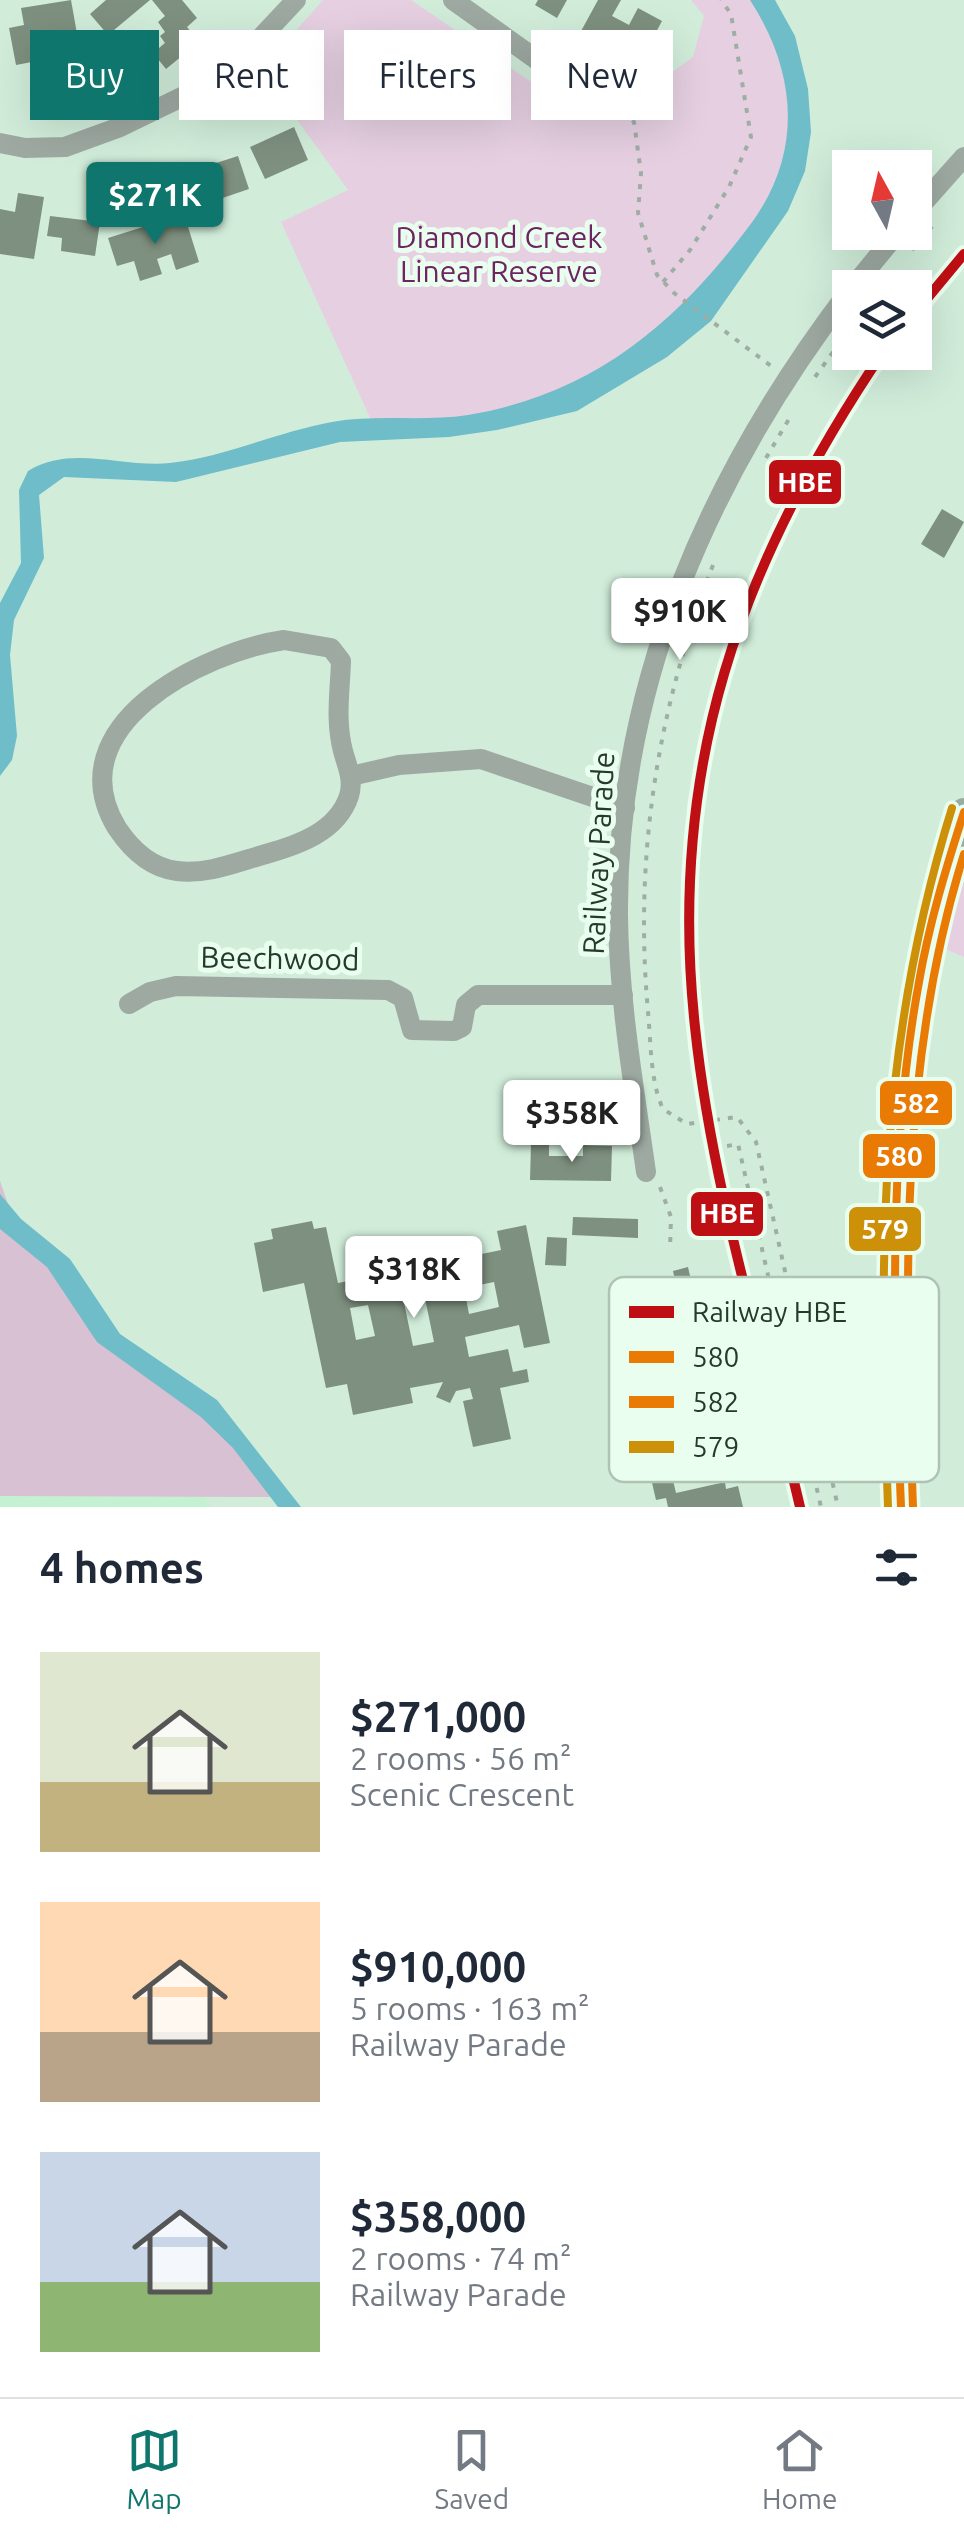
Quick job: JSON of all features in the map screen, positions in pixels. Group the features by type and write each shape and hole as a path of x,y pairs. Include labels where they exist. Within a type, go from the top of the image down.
{"main road":[{"path":"896,1277 903,1085 925,936 964,812"},
{"path":"900,1482 901,1507"}],"street":[{"path":"0,143 25,148 65,147 120,127 224,76 296,0"},
{"path":"452,0 531,56"},
{"path":"932,193 964,157"},
{"name":"Railway Parade","path":"867,270 883,250"},
{"name":"Railway Parade","path":"646,1172 623,995 618,914 625,808 636,731 668,611 701,531 787,377 832,315"},
{"path":"284,640 331,648 342,661 338,727 351,776 350,795 318,834 301,844 196,871 160,867 130,846 108,812 103,790 108,750 142,704 171,682 230,652 284,640"},
{"path":"351,776 398,765 481,759 625,808"},
{"name":"Beechwood","path":"129,1004 150,992 176,986 388,990 403,998 412,1030 454,1032 462,1027 466,1005 478,995 623,995"}],"path":[{"path":"663,282 690,250 729,187 750,137 731,14 721,0"},
{"path":"632,120 641,173 639,222 663,282 787,377"},
{"path":"904,259 940,216"},
{"path":"808,387 832,354"},
{"path":"764,462 790,417"},
{"path":"718,554 672,684 656,758 641,910 651,1048 662,1109 687,1124 737,1117 756,1142 786,1277"},
{"path":"727,1146 738,1144 769,1277"},
{"path":"646,1172 669,1203 670,1250"},
{"path":"816,1482 822,1507"},
{"path":"832,1482 838,1507"}],"shaded area":[{"path":"0,1181 14,1221 95,1321 172,1373 284,1497 0,1496"},
{"path":"0,1496 204,1497 212,1507 0,1507"}],"green space":[{"name":"Diamond Creek Linear Reserve","path":"323,0 411,0 455,30 344,30 344,120 511,120 511,68 531,82 531,120 673,120 673,71 693,57 704,16 691,0 765,0 795,77 792,177 710,302 528,414 372,422 281,222 348,190 297,120 324,120 324,30 296,30"},
{"path":"964,868 964,957 938,946"}],"water":[{"path":"750,0 775,0 795,36 808,89 811,132 805,171 788,211 711,321 667,357 577,411 449,437 340,442 176,482 64,477 39,495 44,558 14,620 10,655 17,736 12,760 0,776 0,603 21,563 19,490 28,471 62,459 152,464 190,460 312,426 349,420 468,415 513,405 593,372 661,323 692,294 750,225 779,170 788,114 785,85 778,56"},
{"path":"0,1194 21,1219 70,1259 120,1334 217,1400 301,1507 278,1507 233,1448 201,1417 97,1342 47,1267 0,1229"}],"building":[{"path":"71,0 76,30 30,30 30,62 16,65 9,28 24,25 21,8"},
{"path":"106,0 150,0 114,30 104,30 90,14"},
{"path":"152,0 182,0 197,18 187,27 189,30 179,30 179,58 166,69 159,60 159,48 165,43 160,36 165,32 158,22 165,16"},
{"path":"538,0 567,0 557,18 535,5"},
{"path":"598,0 621,0 612,16 629,25 638,8 662,21 657,30 582,30"},
{"path":"294,127 308,160 265,179 250,147"},
{"path":"238,156 249,189 199,206 188,172"},
{"path":"18,193 44,197 34,259 0,254 0,209 15,212"},
{"path":"184,214 199,262 176,270 171,254 157,259 162,274 140,281 134,261 117,266 108,238"},
{"path":"50,216 100,222 95,256 61,251 62,238 47,236"},
{"path":"942,509 964,522 944,558 921,544"},
{"path":"531,1144 549,1144 549,1156 583,1156 583,1145 612,1146 611,1181 530,1180"},
{"path":"573,1217 638,1219 638,1238 572,1235"},
{"path":"312,1221 314,1229 326,1227 338,1283 374,1276 370,1256 394,1251 398,1272 419,1267 415,1247 438,1242 443,1262 501,1250 497,1231 526,1225 550,1343 524,1348 519,1325 465,1337 469,1357 508,1349 513,1372 527,1369 529,1382 500,1388 511,1439 473,1447 463,1401 473,1399 470,1388 456,1391 450,1403 436,1397 443,1382 410,1388 413,1403 353,1415 347,1384 326,1388 304,1283 263,1292 254,1243 273,1239 271,1229","holes":["494,1282 499,1307 469,1314 464,1288","422,1284 434,1342 413,1346 401,1288","368,1305 375,1336 356,1340 350,1308"]},
{"path":"547,1237 567,1238 566,1266 545,1265"},
{"path":"688,1267 690,1277 674,1277 673,1271"},
{"path":"652,1482 673,1482 676,1493 725,1482 726,1489 738,1486 743,1507 668,1507 666,1498 656,1500"}],"rail line":[{"name":"HBE","path":"932,293 964,254"},
{"name":"HBE","path":"742,1277 713,1148 695,1027 689,932 692,842 704,756 724,672 753,591 789,511 872,370"},
{"name":"HBE","path":"794,1482 800,1507"}],"transit line":[{"name":"579","path":"885,1277 896,1069 927,897 952,808"},
{"name":"580","path":"895,1277 897,1178 909,1047 923,960 964,812"},
{"name":"582","path":"908,1277 911,1178 927,1014 964,854"},
{"name":"579","path":"887,1482 888,1507"},
{"name":"580","path":"900,1482 901,1507"},
{"name":"582","path":"912,1482 913,1507"}]}
